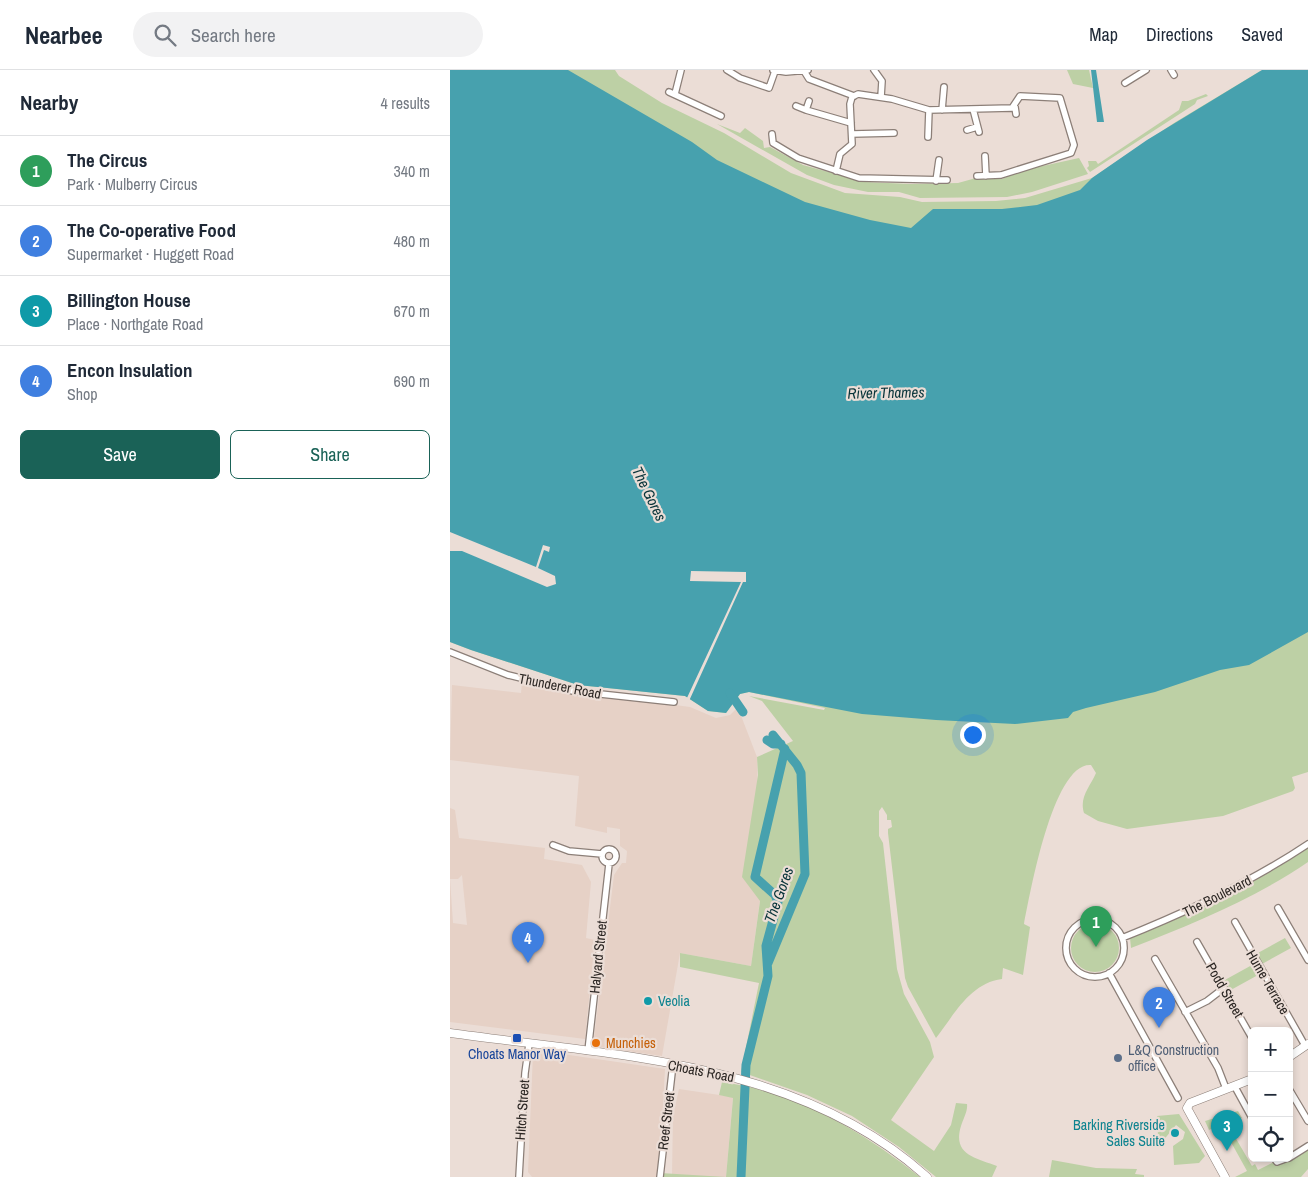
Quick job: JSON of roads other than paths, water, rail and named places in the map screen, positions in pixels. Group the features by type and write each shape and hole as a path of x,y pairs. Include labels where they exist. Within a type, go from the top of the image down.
{"street":[{"path":"681,70 672,93 721,116"},
{"path":"729,71 740,78 769,88 774,70 806,71 809,79 854,96"},
{"path":"874,70 882,81 881,97"},
{"path":"1125,83 1146,70"},
{"path":"942,110 944,87"},
{"path":"836,171 840,154 852,144 850,104 854,96 861,93 928,110 1015,107"},
{"path":"977,176 1001,175 1068,155 1074,150 1071,130 1063,112 1060,97 1020,96 1015,107 1016,114"},
{"path":"806,110 809,101"},
{"path":"796,106 851,123"},
{"path":"967,130 978,129 973,109"},
{"path":"928,110 928,137"},
{"path":"852,134 894,132"},
{"path":"772,134 773,143 781,150 836,171 865,179 947,180"},
{"path":"985,156 986,176"},
{"path":"936,181 939,160"},
{"name":"Thunderer Road","path":"450,652 508,675 573,691 674,702"},
{"name":"The Boulevard","path":"1122,938 1181,914 1233,889 1308,844"},
{"path":"553,845 569,851 602,854 603,860 609,864"},
{"name":"Halyard Street","path":"588,1051 609,864 613,863 617,857 611,847 602,854"},
{"path":"1278,908 1308,960"},
{"path":"1096,919 1112,924 1122,938 1123,954 1116,968 1109,973 1092,977 1077,970 1067,957 1068,938 1080,923 1096,919"},
{"name":"Hume Terrace","path":"1235,922 1305,1043"},
{"name":"Podd Street","path":"1197,942 1248,1031"},
{"path":"1155,958 1218,1068 1225,1086"},
{"path":"1109,973 1178,1098"},
{"path":"1185,1012 1207,1001 1224,988"},
{"name":"Choats Road","path":"450,1033 673,1064 752,1081 821,1106 855,1124 900,1154 928,1177"},
{"path":"1293,1054 1305,1043"},
{"name":"Hitch Street","path":"519,1177 524,1073 529,1044"},
{"name":"Reef Street","path":"660,1177 673,1064"},
{"path":"1224,1176 1187,1112 1188,1105 1237,1089 1248,1082"},
{"path":"1237,1089 1251,1117"},
{"path":"1293,1096 1308,1121"},
{"path":"1293,1155 1308,1146"}],"water":[{"name":"River Thames","path":"450,70 568,70 692,142 717,160 805,202 870,220 911,228 933,209 1002,209 1037,205 1080,190 1092,178 1147,140 1262,70 1308,70 1308,632 1249,665 1220,670 1155,692 1086,708 1073,712 1068,718 1015,724 862,714 749,692 740,694 726,713 708,711 685,696 578,685 450,642"},
{"path":"1091,70 1096,70 1104,122 1097,122"}],"waterway":[{"name":"The Gores","path":"730,693 743,712"},
{"name":"The Gores","path":"768,963 805,874 801,773 797,765 773,735"},
{"name":"The Gores","path":"767,740 773,744 781,744"},
{"name":"The Gores","path":"741,1177 746,1065 768,976 766,946 778,902 775,895 755,877 785,749"}],"place":[{"name":"The Circus","path":"1096,947"},
{"name":"Encon Insulation","path":"528,963"},
{"name":"Veolia","path":"648,1001"},
{"name":"The Co-operative Food","path":"1159,1028"},
{"name":"Choats Manor Way","path":"517,1038"},
{"name":"Munchies","path":"596,1043"},
{"name":"L&Q Construction office","path":"1118,1058"},
{"name":"Barking Riverside Sales Suite","path":"1175,1133"},
{"name":"Billington House","path":"1227,1151"}]}
